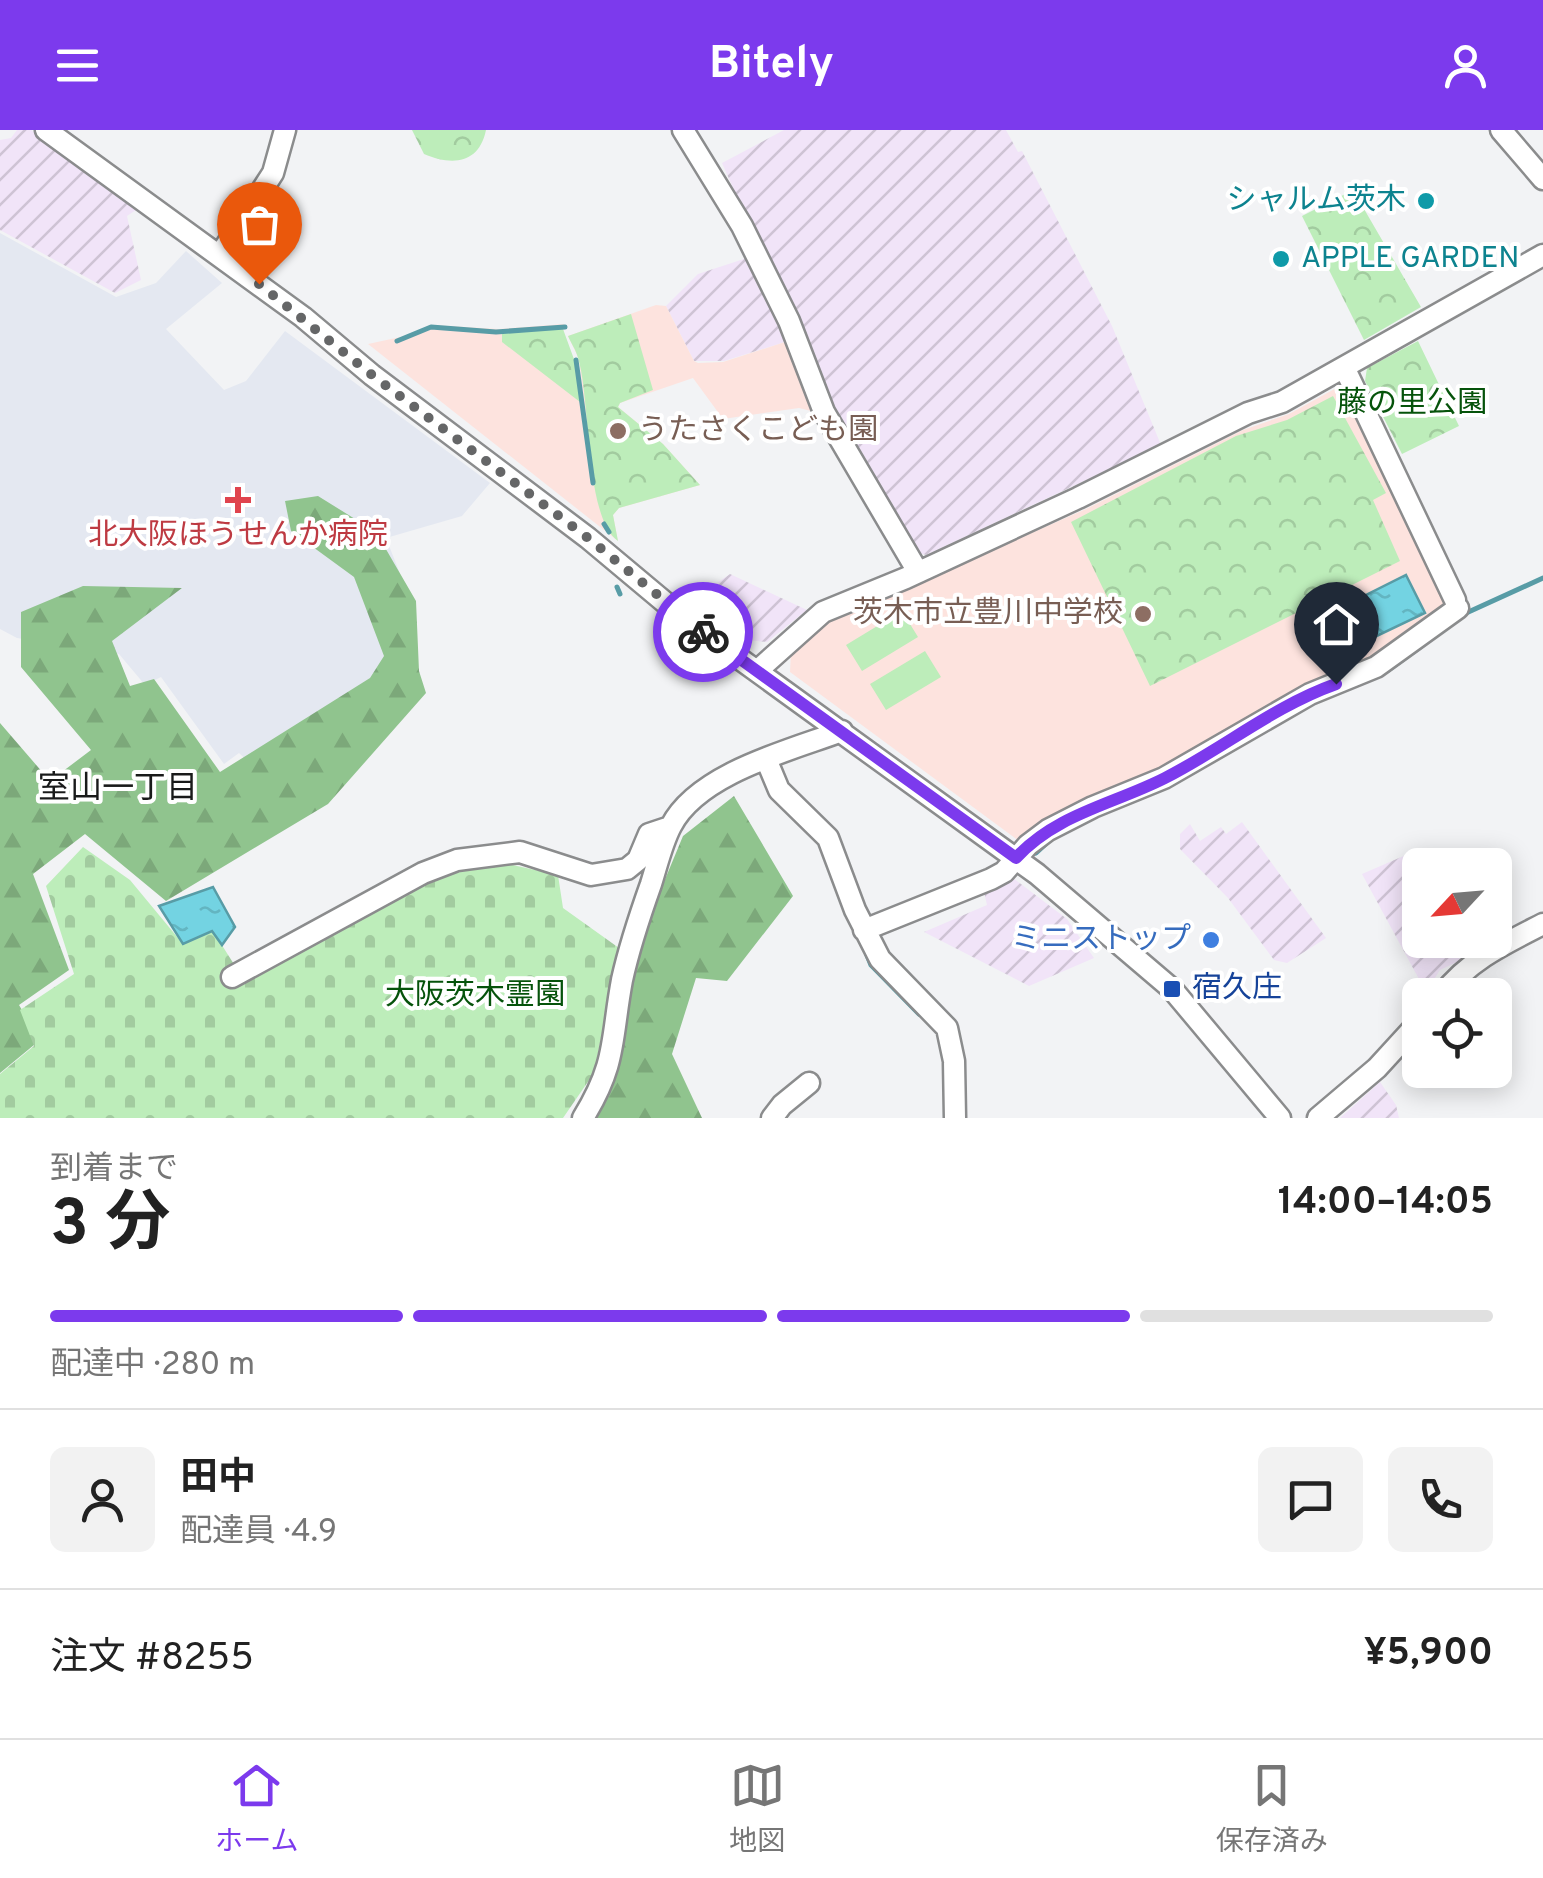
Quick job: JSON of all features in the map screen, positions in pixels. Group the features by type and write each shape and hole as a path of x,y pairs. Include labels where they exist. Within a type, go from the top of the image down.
{"street":[{"path":"46,130 191,238 220,255 588,538 686,620 1016,858 1100,924 1172,989 1280,1118"},
{"path":"220,255 272,173 285,130"},
{"path":"683,130 742,226 789,320 824,412 918,572"},
{"path":"1501,130 1543,179"},
{"path":"757,670 823,612 918,572 1248,413 1282,402 1543,256"},
{"path":"864,930 991,880 1048,830 1164,778 1293,702 1376,668 1456,604 1345,369"},
{"path":"583,1118 612,1059 622,979 670,827 711,786 740,768 842,731"},
{"path":"766,759 779,790 828,838 864,930 885,966 947,1028 954,1060 954,1118"},
{"path":"232,977 423,873 457,860 520,852 591,875 627,868 638,860 649,834 670,827"},
{"path":"1455,978 1490,950 1543,924"},
{"path":"1318,1118 1378,1068 1402,1041"},
{"path":"772,1118 809,1083"}],"shaded area":[{"path":"17,130 31,130 136,210 127,216 141,280 115,293 0,230 0,140 11,138"},
{"path":"784,130 1006,130 1018,152 1022,151 1112,326 1161,445 926,555 916,552 827,399 722,163"},
{"name":"北大阪ほうせんか病院","path":"0,233 116,297 156,283 186,251 222,283 166,329 224,390 246,381 285,331 490,483 462,516 386,538 408,594 418,671 257,770 239,753 224,764 161,677 145,685 119,654 17,638 0,629"},
{"path":"750,257 788,341 724,361 694,361 666,306 698,274"},
{"path":"656,305 666,306 698,363 723,362 788,341 815,412 799,408 723,419 693,378 620,403 618,407 663,444 700,485 619,508 613,515 618,541 368,344 405,336 431,325 499,329 564,324 563,334 575,362 593,484 579,359 568,336"},
{"name":"茨木市立豊川中学校","path":"1340,386 1447,608 1390,652 1184,760 1019,841 790,672 791,651 833,620 1086,509"},
{"path":"730,574 807,610 767,642 746,640 692,600"},
{"path":"1242,822 1326,938 1287,963 1274,960 1228,898 1180,849 1180,834 1190,824 1200,841 1221,827 1226,834"},
{"path":"1402,857 1402,948 1362,874"},
{"path":"1013,878 1067,919 1094,958 1029,986 924,932 987,905 984,892"},
{"path":"1408,958 1465,958 1440,970 1435,978 1418,978"},
{"path":"1380,1082 1396,1105 1399,1118 1340,1118"}],"green space":[{"path":"412,130 486,130 471,156 454,161 424,154"},
{"path":"1353,190 1421,307 1364,340 1302,216"},
{"path":"631,314 653,390 618,407 663,444 700,485 619,508 613,515 618,541 607,528 599,508 582,376 568,336"},
{"path":"563,329 575,362 580,402 502,342 502,333"},
{"name":"藤の里公園","path":"1418,341 1459,426 1402,454 1365,381 1367,368"},
{"path":"1333,396 1386,493 1373,500 1400,561 1150,686 1071,522 1236,436 1287,420"},
{"path":"318,496 376,532 416,601 419,671 426,693 328,804 166,901 85,834 33,874 69,970 19,1005 40,1040 0,1073 0,723 50,781 91,750 21,667 21,612 83,586 182,588 112,641 130,686 154,679 220,772 370,678 384,656 354,577 291,531 285,501"},
{"path":"902,611 918,637 862,671 846,645"},
{"path":"925,651 941,677 886,710 870,684"},
{"path":"734,796 793,896 727,981 696,978 672,1054 702,1118 589,1118 616,1077 639,942 683,836"},
{"name":"大阪茨木霊園","path":"83,847 130,880 183,944 213,931 242,977 431,881 494,861 558,875 563,908 619,948 594,1073 563,1118 0,1118 0,1074 34,1046 20,1010 74,974 46,886"}],"water":[{"path":"1406,575 1425,613 1362,643 1344,606"},
{"path":"213,887 235,927 222,945 212,931 183,944 159,906"}],"waterway":[{"path":"397,341 431,327 496,332 565,327"},
{"path":"576,360 593,483"},
{"path":"604,524 609,532"},
{"path":"1464,614 1543,578"},
{"path":"617,587 620,594"},
{"path":"1387,671 1423,645"},
{"path":"1125,804 1147,795"},
{"path":"1036,853 1048,842"},
{"path":"867,955 871,965 919,1014"}],"way so far":[{"path":"259,284 588,538 703,632"}],"place":[{"name":"シャルム茨木","path":"1426,201"},
{"name":"APPLE GARDEN","path":"1281,259"},
{"name":"うたさくこども園","path":"618,431"},
{"name":"北大阪ほうせんか病院","path":"238,500"},
{"name":"茨木市立豊川中学校","path":"1143,614"},
{"name":"ミニストップ","path":"1211,940"},
{"name":"宿久庄","path":"1172,989"}],"district":[{"name":"室山一丁目","path":"118,790"}],"route":[{"path":"703,632 1016,858 1048,830 1164,778 1293,702 1336,684"}]}
